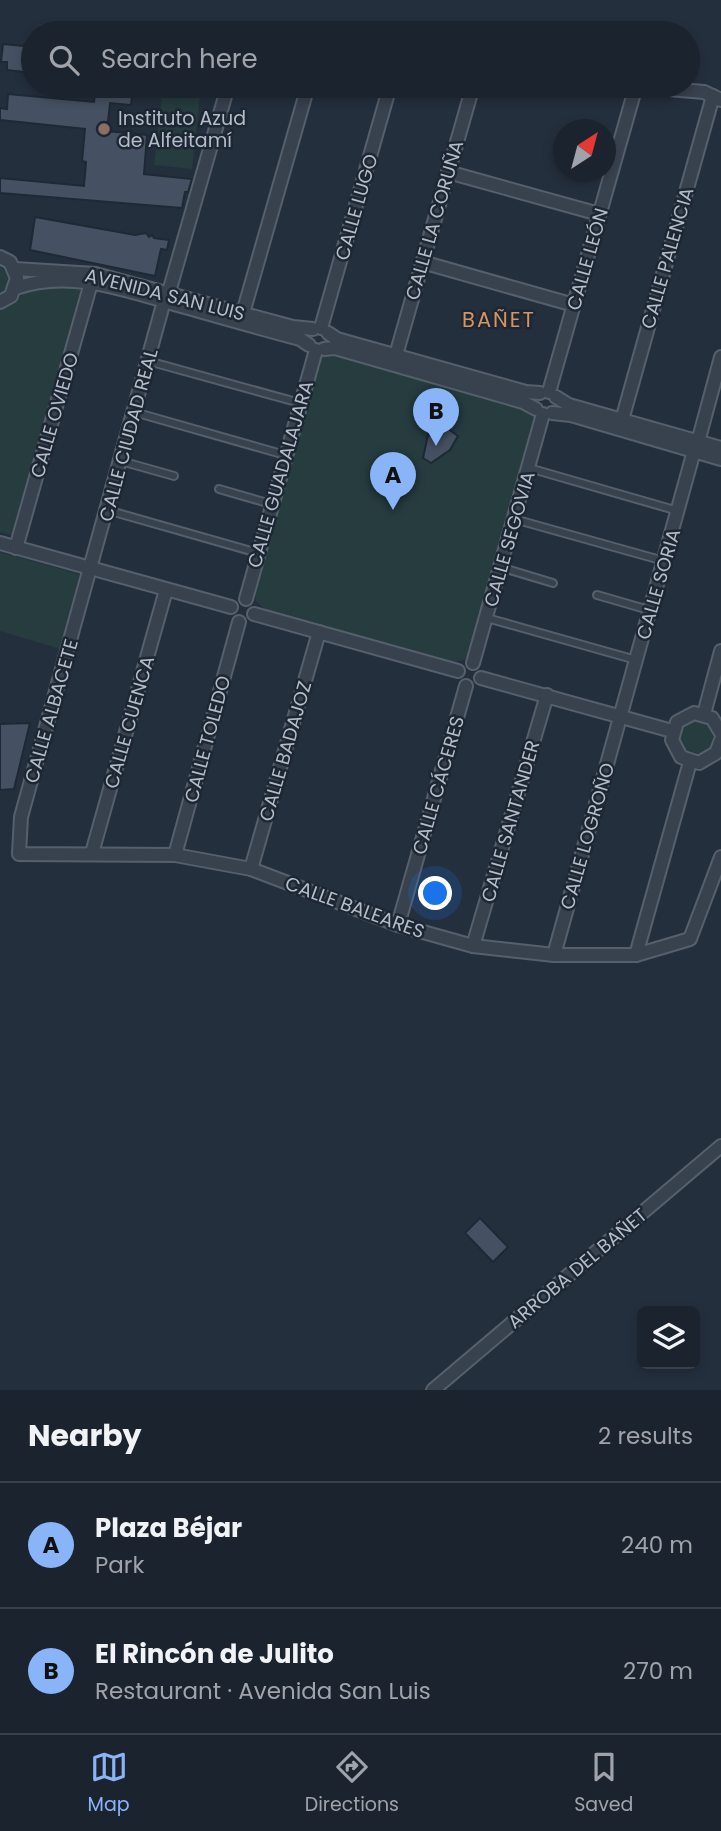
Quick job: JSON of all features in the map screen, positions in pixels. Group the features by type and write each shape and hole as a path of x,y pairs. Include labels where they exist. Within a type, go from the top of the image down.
{"street":[{"name":"CALLE CIUDAD REAL","path":"92,570 148,361 225,98"},
{"path":"243,313 305,98"},
{"name":"CALLE LUGO","path":"321,330 387,98"},
{"name":"CALLE LA CORUÑA","path":"396,355 470,98"},
{"name":"CALLE LEÓN","path":"548,394 631,98"},
{"name":"CALLE PALENCIA","path":"622,420 717,98"},
{"path":"448,172 599,214"},
{"path":"0,257 15,269 16,288 11,296 0,302"},
{"path":"422,261 574,305"},
{"name":"AVENIDA SAN LUIS","path":"15,269 95,274 300,340 316,348 347,351 544,412 570,415 696,446 721,448"},
{"name":"AVENIDA SAN LUIS","path":"16,288 34,281 91,283 321,330 337,339 526,392 548,394 569,405 696,446 721,459"},
{"name":"CALLE OVIEDO","path":"16,548 91,283"},
{"path":"321,330 330,342 316,348 308,336 321,330"},
{"name":"CALLE GUADALAJARA","path":"246,599 316,348"},
{"name":"CALLE SORIA","path":"621,716 721,357"},
{"path":"548,394 557,406 544,412 535,400 548,394"},
{"name":"CALLE SEGOVIA","path":"473,663 544,412"},
{"path":"0,543 231,607"},
{"name":"CALLE ALBACETE","path":"19,854 21,817 92,570"},
{"name":"CALLE CUENCA","path":"92,853 166,590"},
{"path":"246,599 253,605 254,614 248,621 239,622 232,616 231,607 237,600 246,599"},
{"path":"254,614 458,671"},
{"name":"CALLE TOLEDO","path":"175,855 239,622"},
{"name":"CALLE BADAJOZ","path":"251,869 319,632"},
{"path":"704,714 721,651"},
{"path":"473,663 480,668 481,678 475,685 466,686 459,680 458,671 464,664 473,663"},
{"path":"481,678 672,731"},
{"name":"CALLE CÁCERES","path":"398,925 466,686"},
{"name":"CALLE SANTANDER","path":"473,946 547,695"},
{"path":"721,733 712,718 704,714 684,716 672,731 675,750 690,762 709,760 721,743"},
{"name":"CALLE LOGROÑO","path":"554,955 621,716"},
{"path":"636,955 690,762"},
{"name":"CALLE BALEARES","path":"19,854 175,855 251,869 398,925 473,946 554,955 636,955 690,939 721,857"},
{"name":"ARROBA DEL BAÑET","path":"433,1390 721,1146"}],"lane":[{"path":"148,361 300,403"},
{"path":"134,412 285,455"},
{"path":"121,461 174,476"},
{"path":"529,468 678,511"},
{"path":"219,489 271,504"},
{"path":"107,510 257,553"},
{"path":"514,519 664,561"},
{"path":"500,567 553,583"},
{"path":"597,596 650,611"},
{"path":"486,618 636,660"}],"green space":[{"path":"162,98 200,98 192,169 154,165"},
{"path":"0,264 10,279 6,291 0,295"},
{"path":"78,286 83,294 14,536 0,532 0,310 16,301 28,288"},
{"path":"332,353 534,413 536,418 470,652 464,660 454,662 266,610 256,601 255,591 317,361 323,354"},
{"path":"0,552 86,576 64,650 0,631"},
{"path":"696,721 708,726 713,738 708,750 696,755 684,750 679,738 684,726"}],"building":[{"path":"3,44 21,46 21,72 7,70 7,62 1,62"},
{"path":"8,94 21,95 21,98 94,102 94,98 132,98 131,105 110,103 107,131 147,135 144,174 192,179 188,192 185,192 182,208 0,193 0,178 84,186 86,162 82,161 85,129 0,120 0,108 7,109"},
{"path":"35,217 135,235 146,233 149,237 152,235 154,238 169,240 167,250 161,249 155,276 30,250"},
{"path":"447,428 458,436 450,450 431,463 423,458 428,435 434,436 435,430"},
{"path":"30,723 14,789 0,790 0,724"},
{"path":"480,1218 508,1247 493,1262 465,1233"}],"place":[{"name":"Instituto Azud de Alfeitamí","path":"104,129"},
{"name":"El Rincón de Julito","path":"436,446"},
{"name":"Plaza Béjar","path":"393,510"}],"district":[{"name":"BAÑET","path":"499,320"}]}
